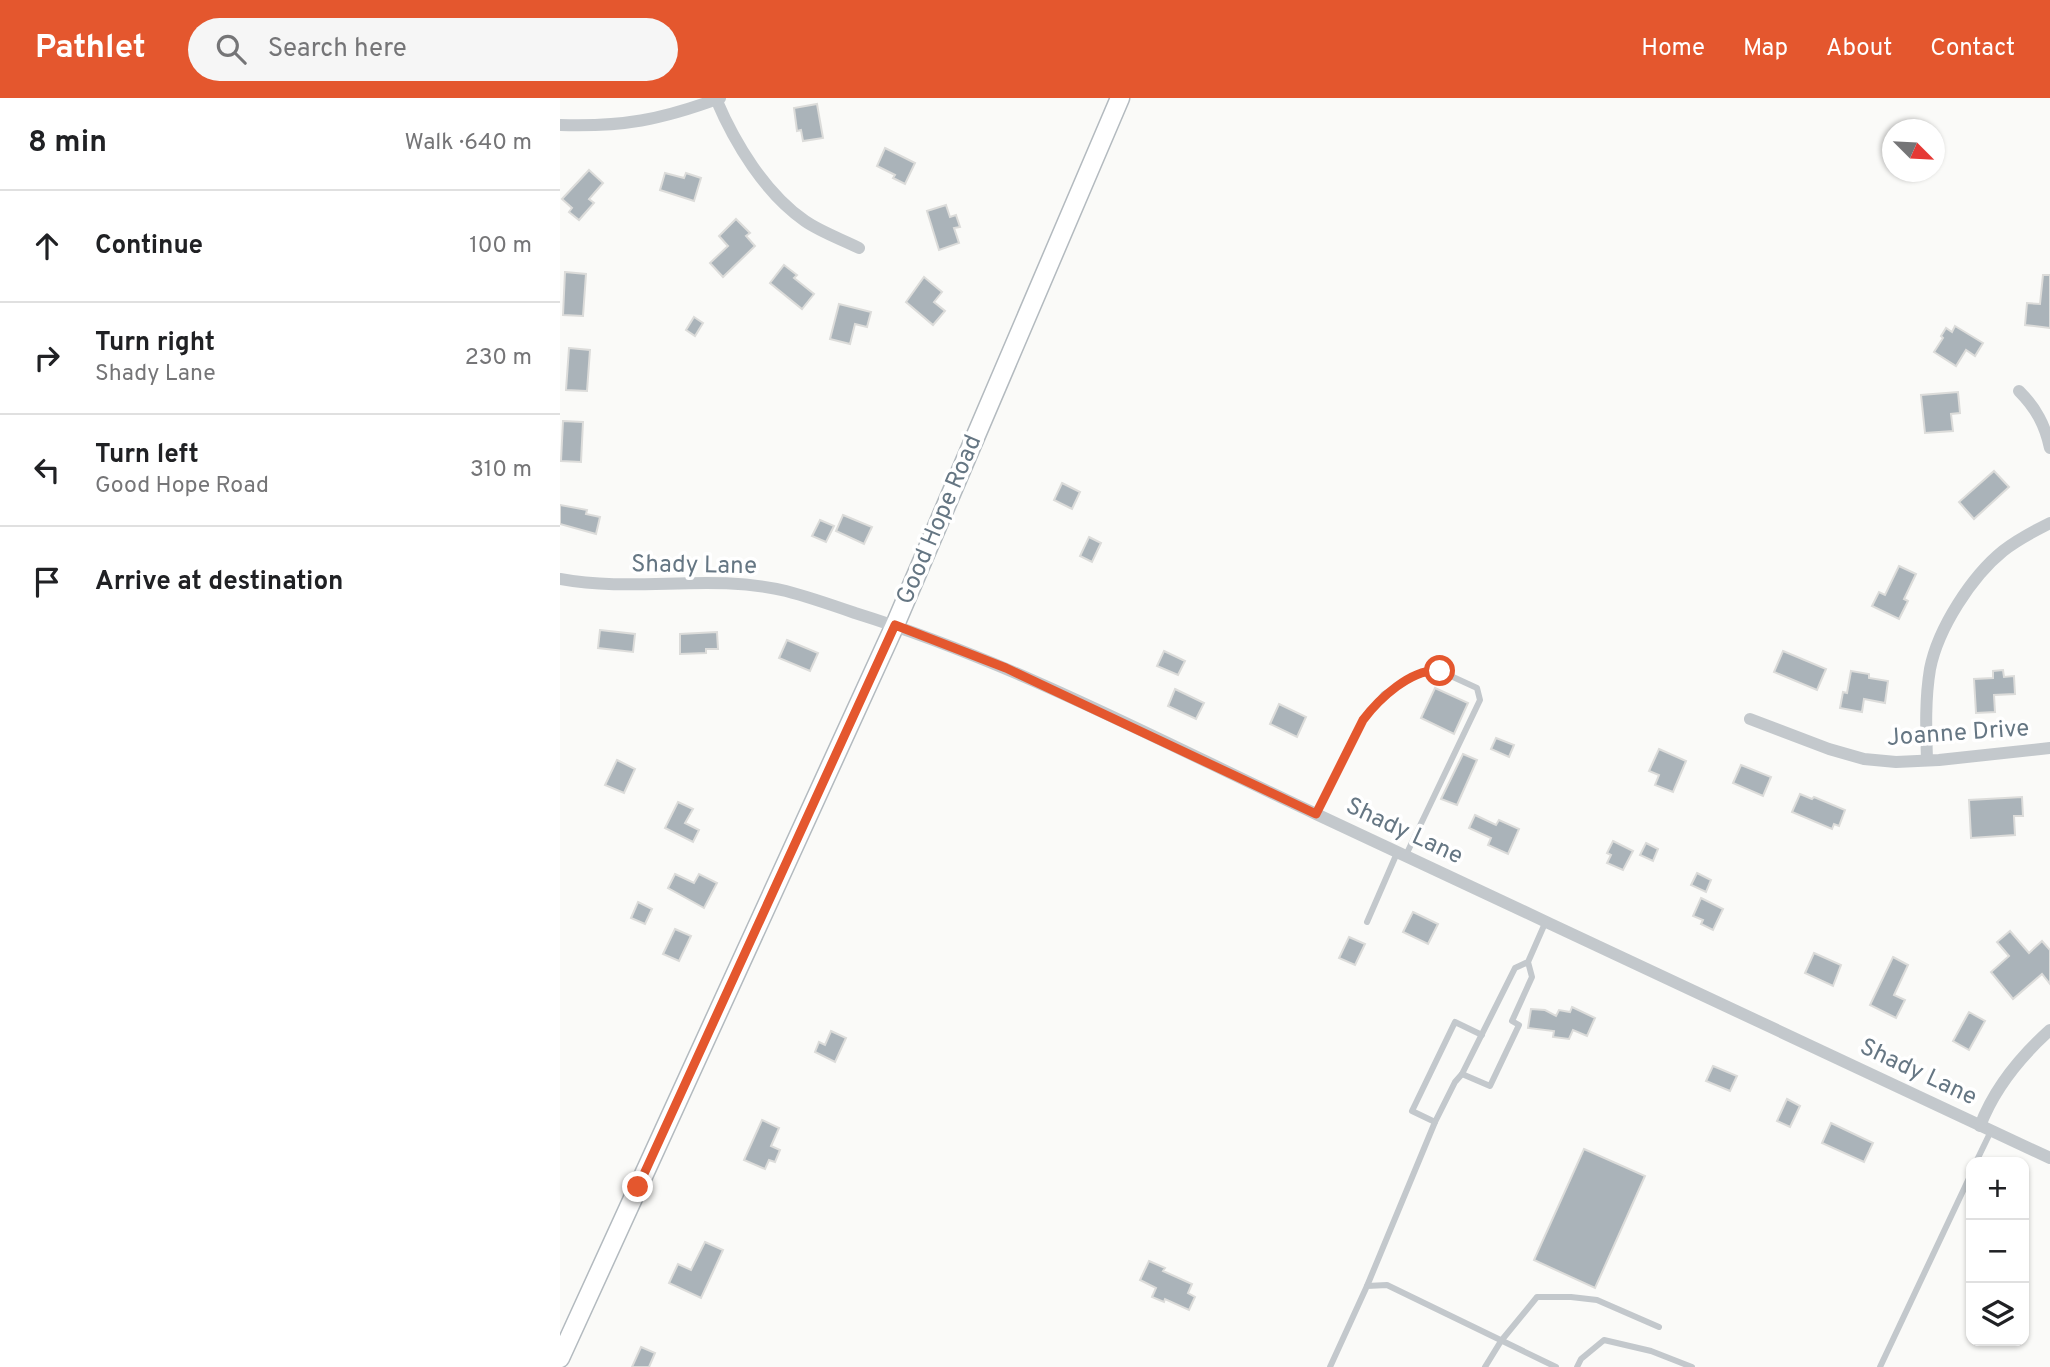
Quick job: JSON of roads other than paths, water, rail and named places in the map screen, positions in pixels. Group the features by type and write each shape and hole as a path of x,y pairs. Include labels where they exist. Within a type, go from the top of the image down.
{"main road":[{"name":"Good Hope Road","path":"560,1358 895,625 1120,98"}],"street":[{"path":"560,125 617,125 651,121 718,99 747,156 782,201 804,220 859,248"},
{"path":"2019,391 2040,418 2050,448"},
{"path":"1927,760 1926,706 1931,666 1952,616 1972,583 1989,564 2013,544 2050,523"},
{"name":"Shady Lane","path":"560,579 634,586 718,583 755,585 788,591 895,625 1006,668 2050,1158"},
{"name":"Joanne Drive","path":"1750,719 1829,749 1864,759 1896,762 2050,748"},
{"path":"1985,1128 2004,1080 2032,1046 2050,1030"}],"lane":[{"path":"1316,814 1363,720 1384,694 1432,670 1477,688 1480,700 1367,922"},
{"path":"1462,1074 1490,1086 1519,1025 1512,1021 1532,977 1528,962 1546,921"},
{"path":"1330,1367 1367,1286 1435,1122 1516,968 1528,962"},
{"path":"1435,1122 1412,1111 1455,1022 1482,1035"},
{"path":"1977,1157 1985,1128"},
{"path":"1880,1367 1966,1185"},
{"path":"1367,1286 1387,1285 1556,1367"},
{"path":"1485,1367 1501,1340 1536,1297 1579,1297 1597,1300 1659,1327"},
{"path":"1577,1367 1581,1359 1604,1340 1651,1351 1692,1367"}]}
